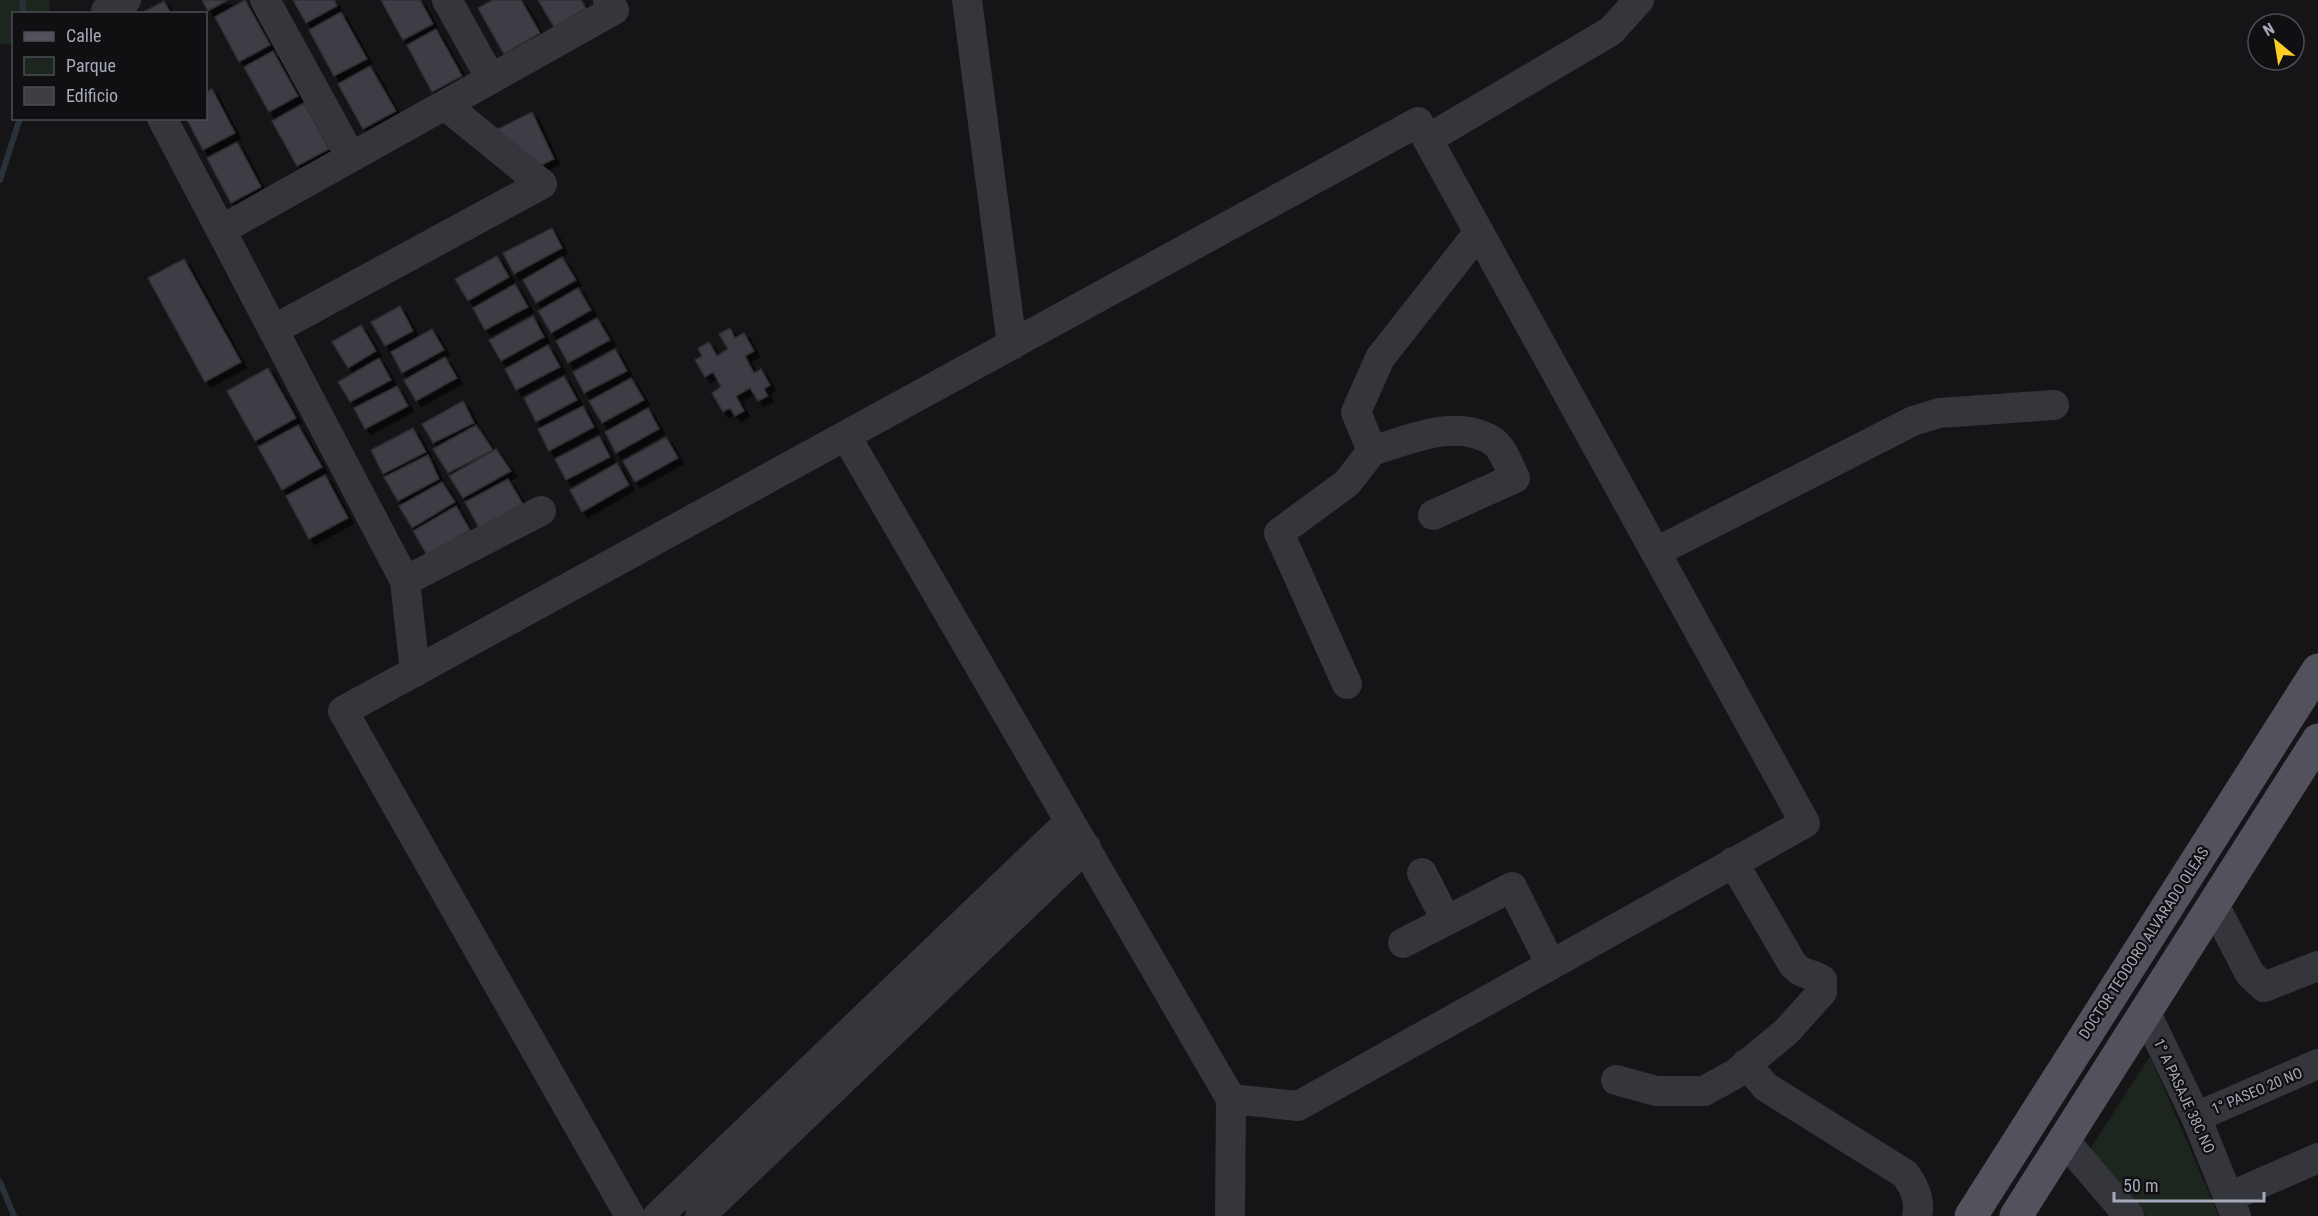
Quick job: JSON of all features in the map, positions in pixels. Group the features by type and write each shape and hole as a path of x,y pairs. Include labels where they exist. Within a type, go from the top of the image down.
{"main road":[{"name":"DOCTOR TEODORO ALVARADO OLEAS","path":"1971,1216 2318,670"},
{"path":"2016,1216 2318,740"}],"street":[{"path":"106,12 126,0"},
{"path":"265,0 351,157"},
{"path":"447,0 491,79"},
{"path":"221,230 614,10 608,0"},
{"path":"967,0 1012,345"},
{"path":"1428,139 1611,31 1640,0"},
{"path":"273,330 542,184 445,105"},
{"path":"163,120 405,581 415,672"},
{"path":"630,1216 343,711 1418,122 1805,823 1298,1107 1231,1099"},
{"path":"1372,451 1356,412 1380,358 1479,232"},
{"path":"1656,552 1913,421 1939,413 2054,405"},
{"path":"1347,684 1280,533 1347,483 1372,451 1441,431 1473,434 1495,443 1515,478 1434,515"},
{"path":"846,436 1231,1099 1230,1216"},
{"path":"405,581 542,511"},
{"path":"658,1216 1069,822"},
{"path":"700,1216 1086,847"},
{"path":"1616,1080 1656,1091 1704,1091 1735,1074 1786,1032 1822,992 1822,980 1817,976 1800,972 1792,963 1733,862"},
{"path":"1422,873 1446,920"},
{"path":"1403,943 1512,887 1551,965"},
{"path":"2214,905 2250,974 2264,987 2318,966"},
{"name":"1° A PASAJE 38C NO","path":"2145,1011 2196,1117 2232,1207"},
{"path":"1746,1064 1766,1087 1905,1174 1918,1199 1917,1216"},
{"name":"1° PASEO 20 NO","path":"2196,1117 2318,1064"},
{"path":"2063,1139 2129,1216"},
{"path":"2232,1207 2318,1158"}],"green space":[{"path":"0,0 49,0 50,12 12,12 12,44 0,44"},
{"path":"2150,1056 2219,1216 2146,1216 2088,1152"}],"building":[{"path":"202,0 228,0 208,11"},
{"path":"245,0 270,45 239,62 215,17"},
{"path":"293,0 334,0 337,6 306,23"},
{"path":"381,0 420,0 433,24 403,40"},
{"path":"493,0 521,0 540,33 504,54 478,8"},
{"path":"538,0 581,0 586,8 554,27"},
{"path":"164,1 170,12 144,12"},
{"path":"341,12 367,59 334,76 309,30"},
{"path":"436,29 462,76 432,92 407,45"},
{"path":"273,51 298,96 269,112 244,67"},
{"path":"370,66 396,111 363,129 338,84"},
{"path":"212,89 235,133 203,150 187,120 207,120 207,92"},
{"path":"304,103 329,149 297,166 272,121"},
{"path":"532,112 554,159 517,177 494,131"},
{"path":"237,142 261,187 231,203 207,158"},
{"path":"552,228 562,248 514,274 503,253"},
{"path":"497,256 509,277 468,301 455,279"},
{"path":"562,257 576,280 536,303 523,280"},
{"path":"184,259 241,362 205,382 148,278"},
{"path":"515,284 528,307 485,330 473,308"},
{"path":"578,288 591,310 551,333 538,311"},
{"path":"400,306 413,331 385,346 371,322"},
{"path":"533,316 544,337 501,361 489,340"},
{"path":"597,318 610,340 568,363 556,341"},
{"path":"361,325 376,351 348,368 332,342"},
{"path":"730,328 735,338 744,333 754,351 745,356 754,373 761,369 770,385 764,389 768,396 758,401 750,388 736,396 744,411 735,416 730,408 723,412 712,393 721,387 713,372 705,377 695,360 702,356 698,348 709,342 717,356 728,349 719,334"},
{"path":"432,329 444,350 402,373 391,352"},
{"path":"548,345 560,367 516,390 505,369"},
{"path":"615,349 627,371 584,393 573,372"},
{"path":"445,357 457,378 416,401 404,380"},
{"path":"379,358 391,380 350,402 338,382"},
{"path":"268,368 296,418 255,441 227,391"},
{"path":"564,376 577,400 536,422 524,398"},
{"path":"631,378 644,400 602,423 589,401"},
{"path":"397,386 408,406 365,429 354,408"},
{"path":"463,401 474,423 433,443 422,424"},
{"path":"583,406 594,427 549,451 538,429"},
{"path":"648,408 659,429 616,453 605,432"},
{"path":"298,425 322,467 282,490 258,447"},
{"path":"476,425 493,450 448,473 433,449"},
{"path":"413,428 426,452 383,474 371,450"},
{"path":"599,436 610,457 566,480 555,459"},
{"path":"666,437 678,458 635,482 623,461"},
{"path":"496,449 511,471 463,498 449,476"},
{"path":"428,455 439,479 398,501 384,477"},
{"path":"617,463 629,485 582,512 570,490"},
{"path":"325,475 348,518 309,539 286,496"},
{"path":"508,479 523,504 479,528 465,502"},
{"path":"442,482 455,502 412,528 399,506"},
{"path":"456,506 470,530 427,555 413,531"}],"waterway":[{"path":"22,0 24,12"},
{"path":"0,180 19,120"},
{"path":"0,1182 14,1216"}]}
